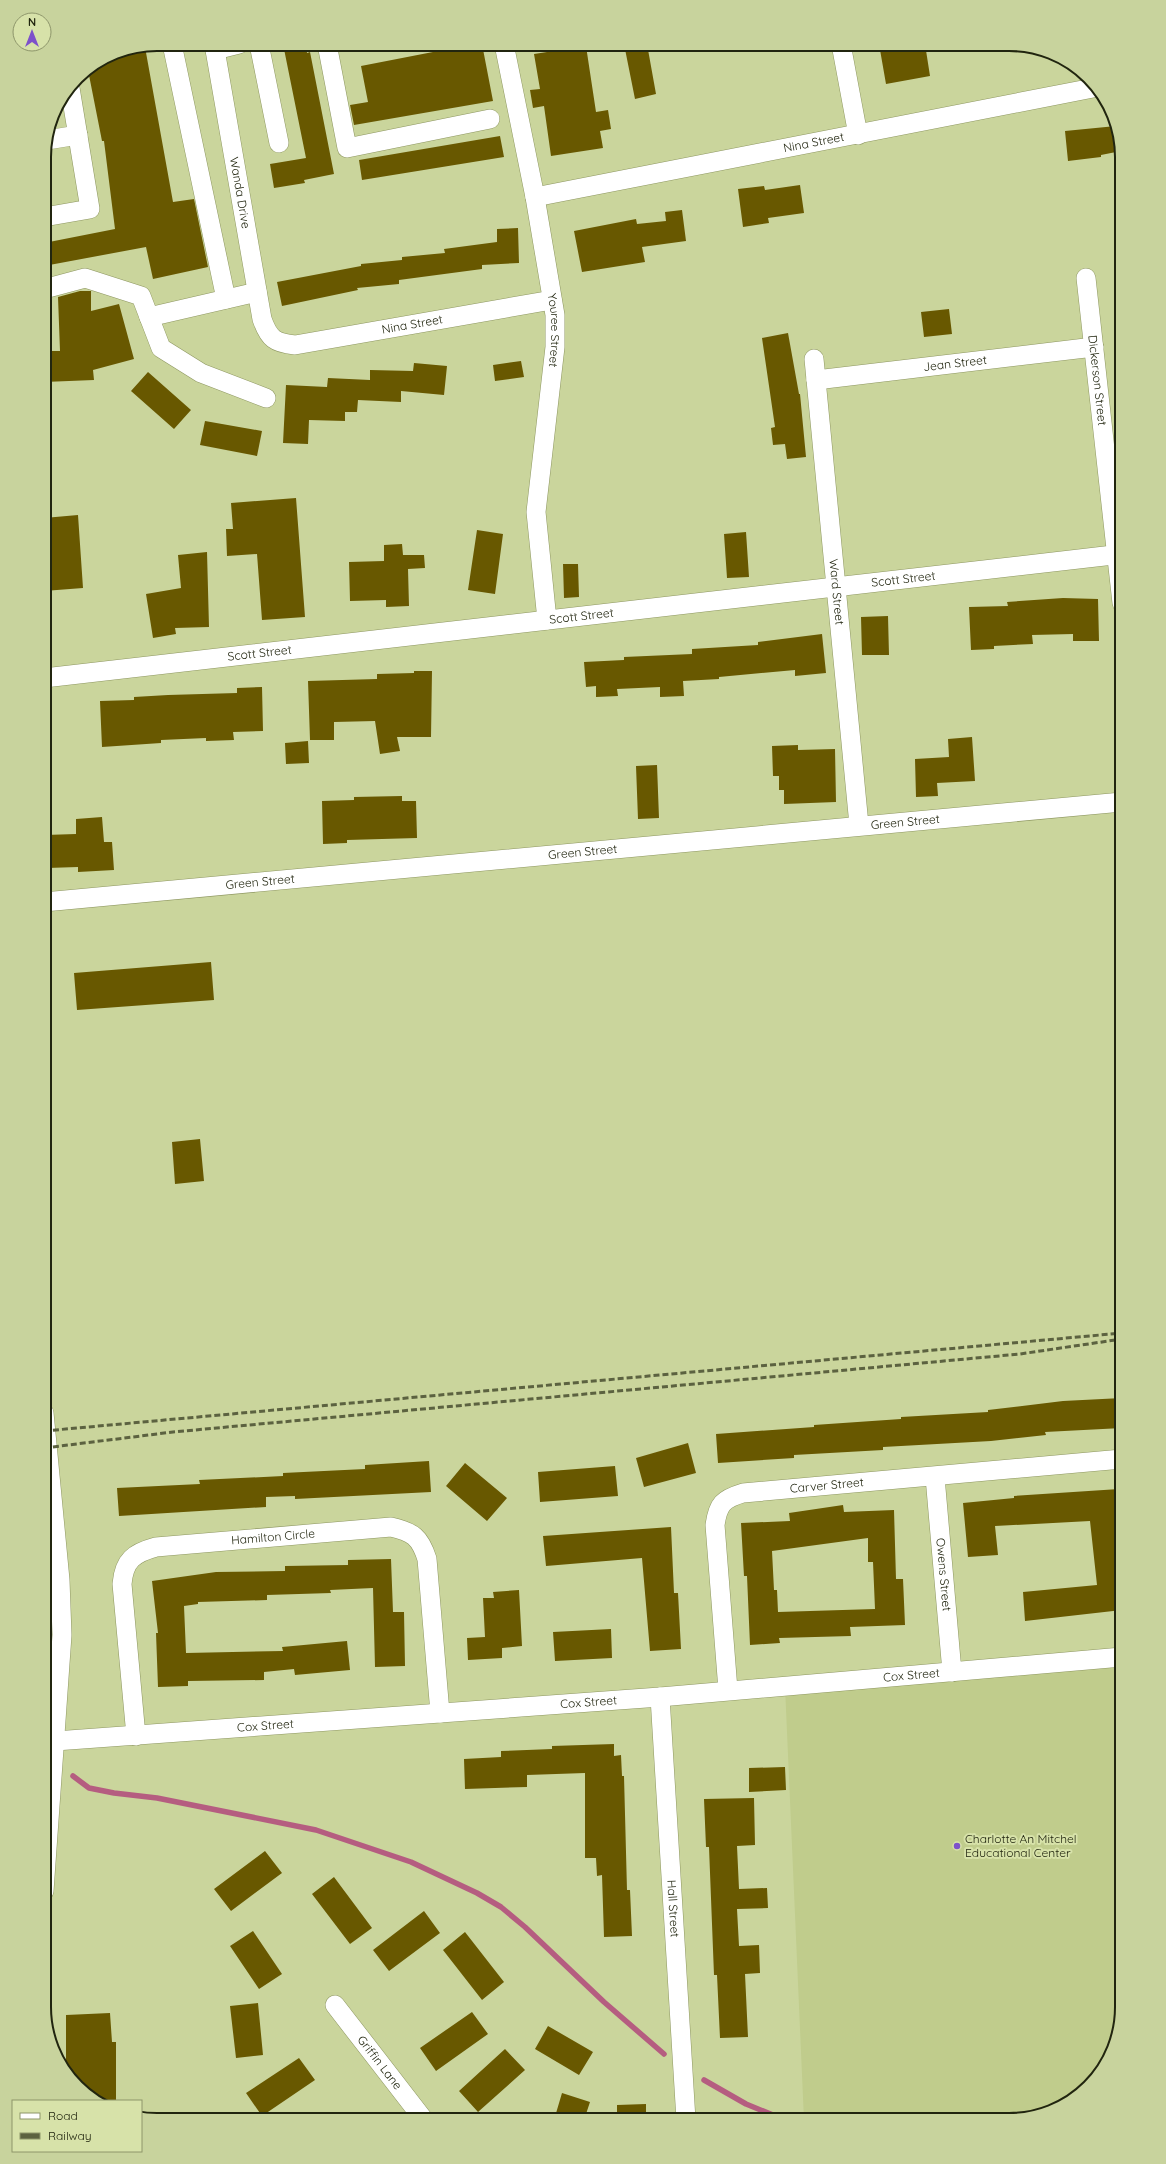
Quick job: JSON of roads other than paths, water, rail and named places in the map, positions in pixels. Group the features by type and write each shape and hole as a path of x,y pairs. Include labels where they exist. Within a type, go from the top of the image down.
{"street":[{"path":"173,51 226,299"},
{"name":"Wanda Drive","path":"215,51 257,292 266,331 273,339"},
{"path":"260,51 279,143"},
{"path":"327,51 347,148 490,119"},
{"name":"Youree Street","path":"505,51 535,197 556,328 536,512 547,620"},
{"path":"842,51 858,134"},
{"name":"Nina Street","path":"535,197 1089,89"},
{"path":"51,216 90,209 71,95"},
{"path":"53,139 78,134"},
{"path":"51,287 85,278 141,296 161,348 201,373 266,398"},
{"name":"Dickerson Street","path":"1086,278 1115,514"},
{"path":"149,317 257,292"},
{"name":"Nina Street","path":"273,339 282,344 295,345 552,300"},
{"name":"Jean Street","path":"816,380 1094,347"},
{"name":"Ward Street","path":"814,359 859,825"},
{"name":"Scott Street","path":"51,677 1115,555"},
{"name":"Green Street","path":"51,901 859,825 1115,803"},
{"name":"Carver Street","path":"728,1690 715,1524 717,1511 723,1502 743,1493 936,1477 1115,1460"},
{"name":"Owens Street","path":"936,1477 952,1672"},
{"path":"51,1484 62,1612 51,1711"},
{"name":"Hamilton Circle","path":"136,1736 122,1584 123,1570 131,1559 142,1550 156,1546 391,1527 407,1530 418,1538 427,1559 440,1713"},
{"name":"Cox Street","path":"55,1741 660,1697 1115,1658"},
{"name":"Hall Street","path":"660,1697 686,2113"},
{"path":"51,1724 55,1741 51,1781"},
{"name":"Griffin Lane","path":"335,2005 419,2113"}],"waterway":[{"path":"73,1776 89,1788 114,1793 157,1798 316,1830 411,1862 477,1893 501,1907 525,1927 604,2002 664,2054"},
{"path":"704,2080 746,2104 768,2113"}],"railway":[{"path":"51,1430 1115,1334"},
{"path":"51,1447 173,1432 1020,1354 1115,1340"}],"place":[{"name":"Charlotte An Mitchel Educational Center","path":"957,1846"}]}
